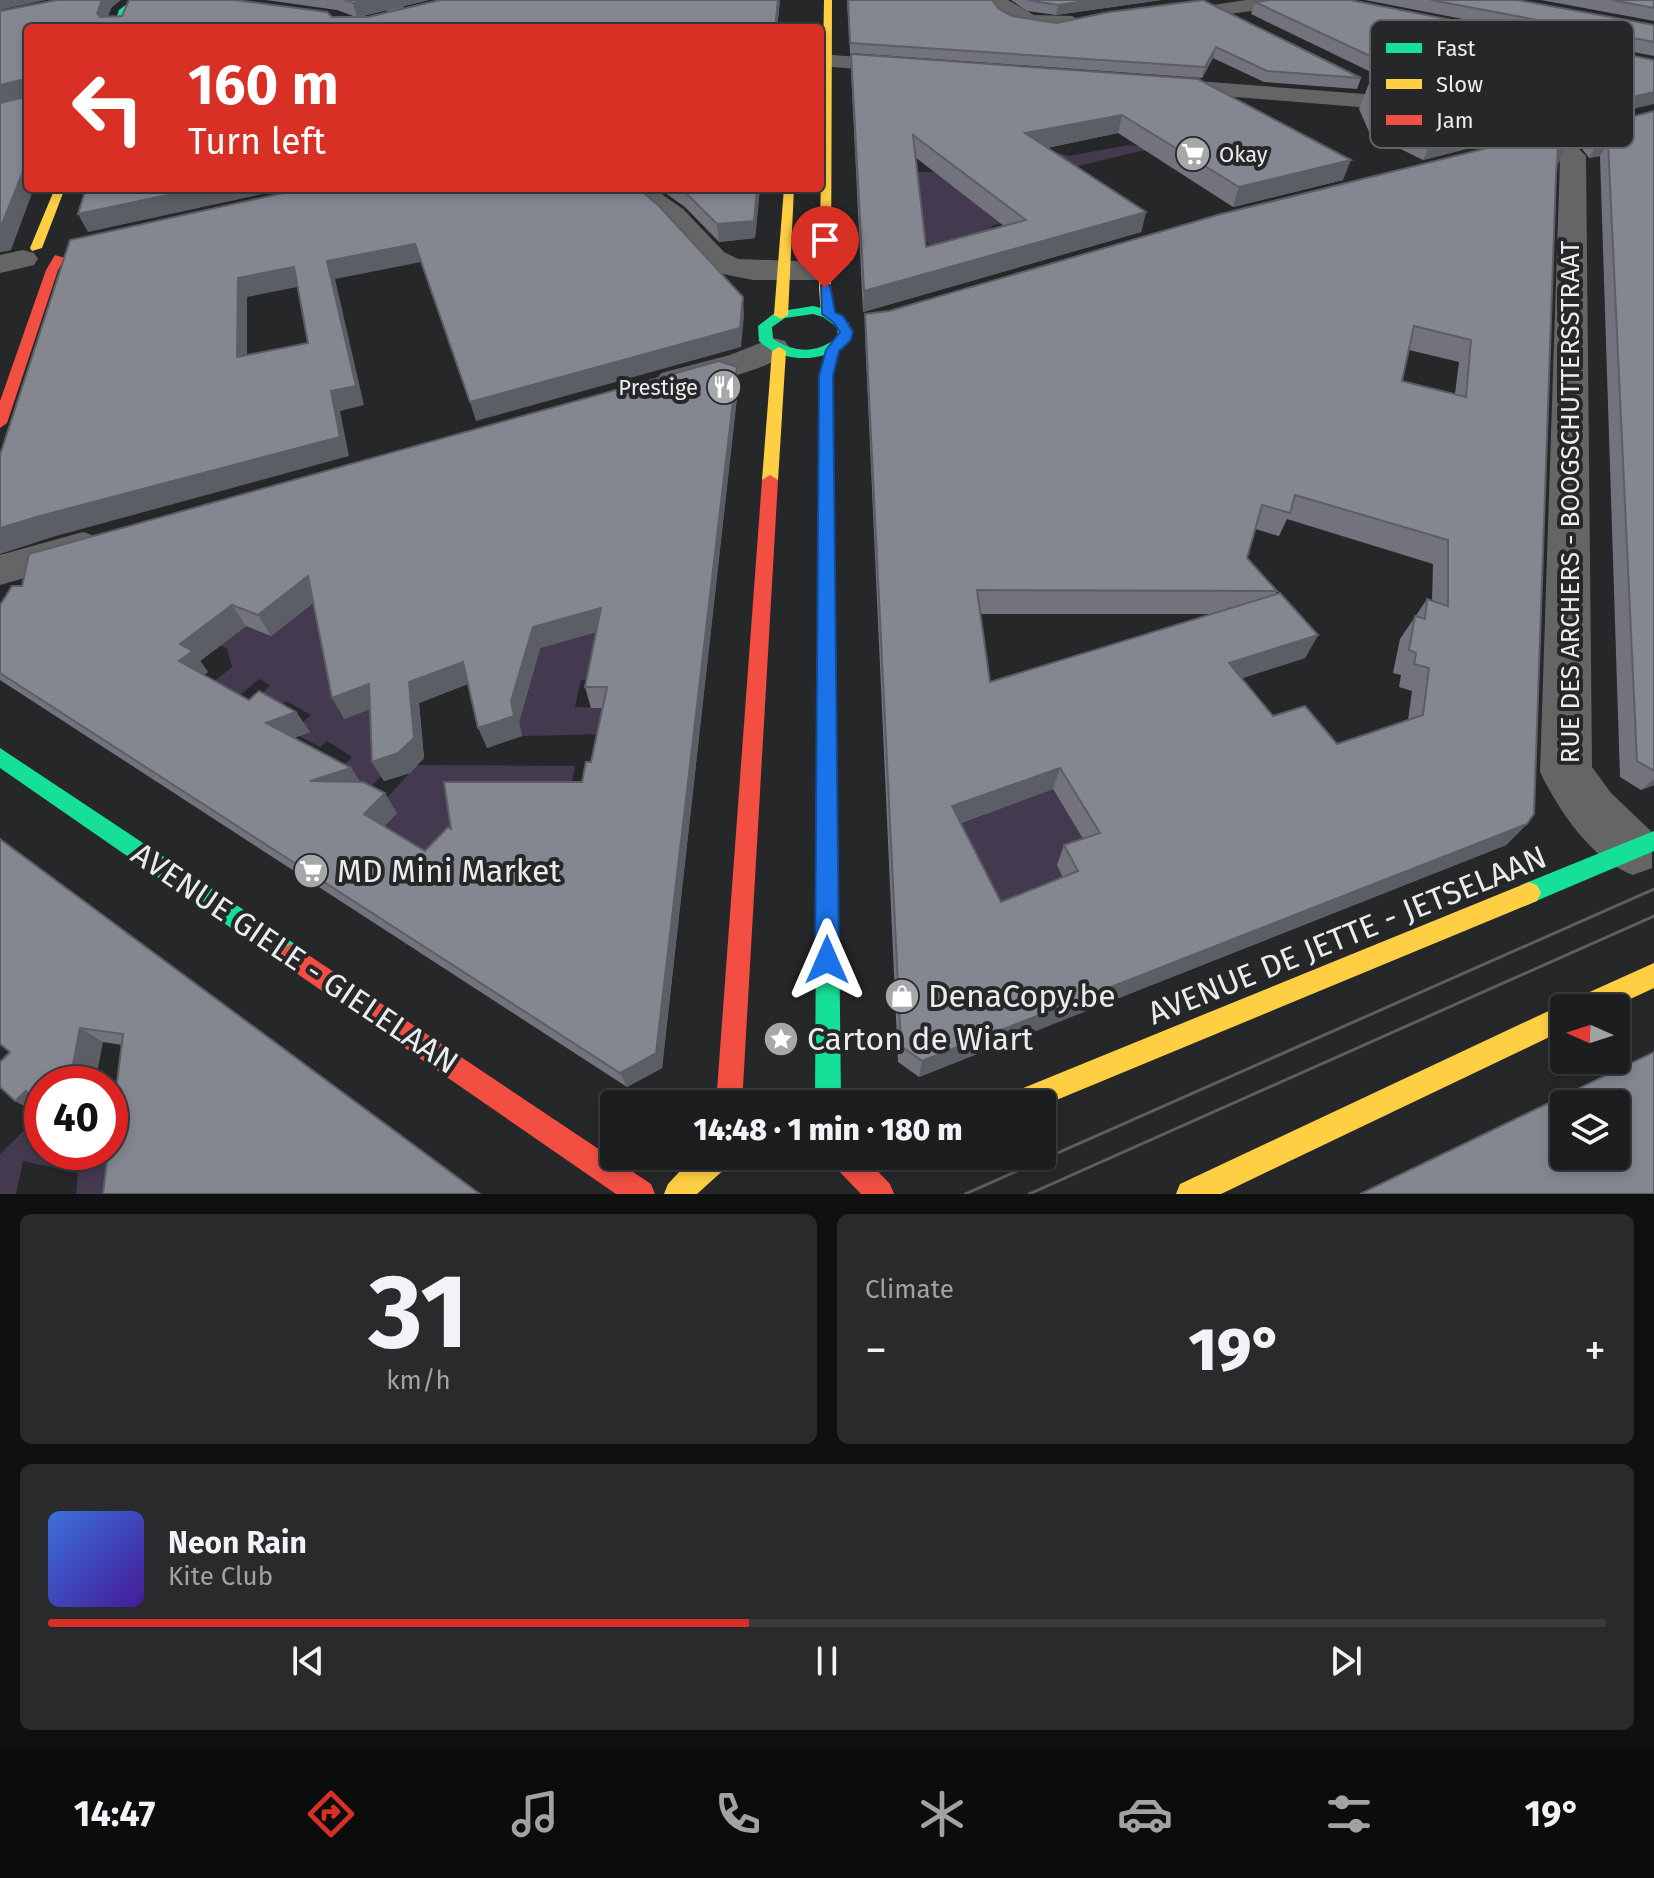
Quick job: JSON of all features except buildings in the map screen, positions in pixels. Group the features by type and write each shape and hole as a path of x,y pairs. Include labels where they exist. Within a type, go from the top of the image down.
{"street":[{"path":"386,0 412,18"},
{"path":"828,0 824,61 825,271 843,328 826,376 828,1090"},
{"path":"997,0 1010,14 1028,20 1064,23 1088,20"},
{"path":"1211,5 1291,0"},
{"path":"118,24 123,10 134,2 136,9 131,24"},
{"path":"1211,5 1260,29"},
{"path":"372,22 412,18"},
{"path":"824,61 929,68"},
{"path":"1137,83 1370,100"},
{"name":"RUE DES ARCHERS - BOOGSCHUTTERSSTRAAT","path":"1570,148 1573,156 1566,772 1592,809 1644,846"},
{"path":"23,262 58,192"},
{"path":"641,192 673,215 714,258 729,267 825,271"},
{"path":"730,1090 789,192"},
{"path":"0,423 52,270 70,251 59,243 23,262"},
{"path":"643,388 742,362 813,310 843,328"},
{"path":"778,338 806,356 843,328"},
{"path":"0,570 120,536"},
{"name":"AVENUE GIELE - GIELELAAN","path":"0,757 604,1183"},
{"name":"AVENUE DE JETTE - JETSELAAN","path":"1048,1090 1644,846"},
{"path":"1613,994 1654,975"},
{"path":"1190,1194 1550,1024"},
{"path":"678,1194 700,1170"},
{"path":"866,1170 872,1174 880,1194"}],"shaded area":[{"path":"1128,145 1153,148 1070,168 1050,155 1070,156"},
{"path":"902,172 934,172 1009,223 994,225 985,232 932,247 916,232"},
{"path":"314,560 343,718 380,705 384,774 367,790 336,773 352,757 327,741 320,747 292,732 311,715 286,701 282,705 262,694 270,685 259,679 231,703 206,688 232,667 227,649 221,646 213,651 184,634"},
{"path":"628,571 600,680 581,680 575,707 637,708 607,734 522,736 516,708 527,639"},
{"path":"1036,762 1092,854 1070,892 996,922 950,820"},
{"path":"417,765 575,766 568,801 460,836 417,893 377,834 381,804"},
{"path":"24,1131 24,1161 16,1194 0,1194 0,1154"},
{"path":"64,1170 127,1170 128,1194 76,1194 78,1173"}],"tram line":[{"path":"965,1194 1654,889"},
{"path":"1029,1194 1654,916"}],"traffic: fast":[{"path":"118,24 123,10 134,3"},
{"path":"813,310 828,314 844,326 845,338 826,350 806,354 786,351 766,341 765,326 781,315 813,310"},
{"path":"828,1090 826,376 833,350"},
{"path":"0,757 292,956"},
{"path":"1529,893 1654,841"}],"traffic: slow":[{"path":"828,0 825,288 828,314"},
{"path":"36,248 58,192"},
{"path":"781,315 789,192"},
{"path":"770,480 779,351"},
{"path":"1049,1090 1529,893"},
{"path":"1613,994 1654,975"},
{"path":"1190,1194 1550,1024"},
{"path":"678,1194 700,1170"}],"traffic: jam":[{"path":"0,423 52,270 59,258"},
{"path":"730,1090 770,480"},
{"path":"292,956 641,1194"},
{"path":"857,1170 880,1194"}],"place":[{"name":"Okay","path":"1193,154"},
{"name":"Prestige","path":"724,387"},
{"name":"MD Mini Market","path":"311,871"},
{"name":"DenaCopy.be","path":"902,996"},
{"name":"Carton de Wiart","path":"781,1039"}],"route":[{"path":"825,288 828,314 838,319 847,332 833,350 826,376 827,960"}]}
